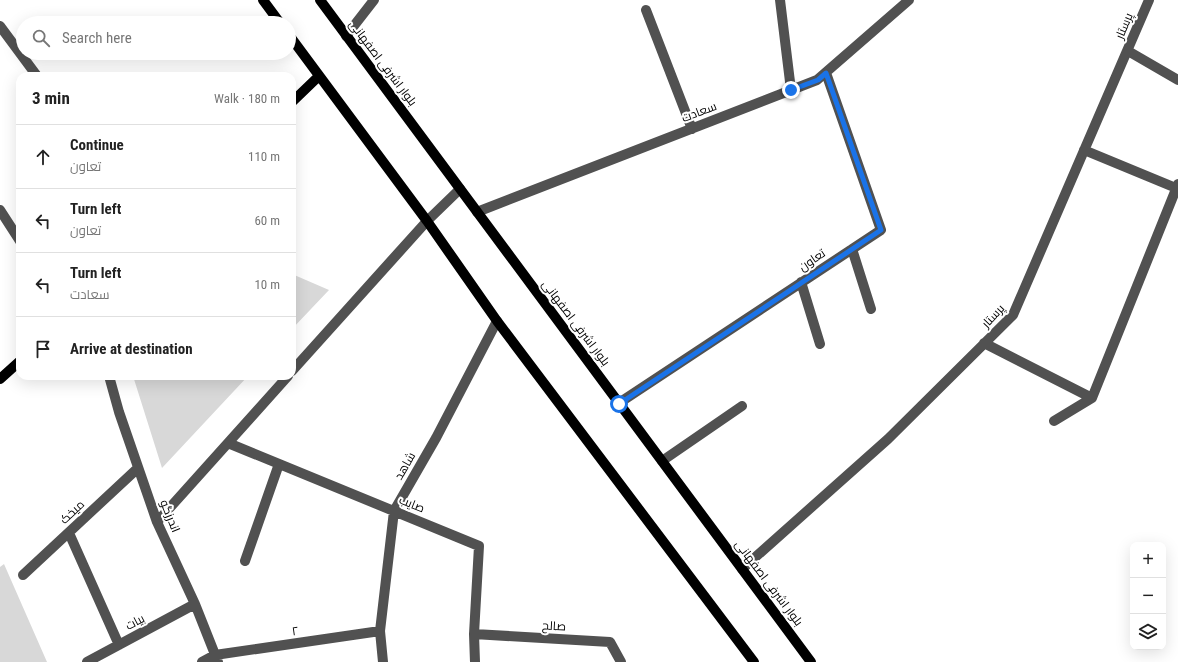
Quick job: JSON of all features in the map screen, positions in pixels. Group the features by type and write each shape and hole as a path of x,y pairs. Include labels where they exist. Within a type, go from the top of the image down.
{"main road":[{"path":"263,0 275,16"},
{"name":"بلوار اشرفی اصفهانی","path":"320,0 811,662"},
{"path":"296,45 427,221 497,321 754,662"},
{"path":"296,98 319,76"},
{"path":"0,379 16,365"}],"street":[{"path":"346,36 374,0"},
{"path":"780,0 791,90"},
{"name":"سعادت","path":"477,212 818,80 910,0"},
{"name":"پرستار","path":"742,569 888,439 1013,315 1149,0"},
{"path":"646,10 692,129"},
{"path":"0,26 16,48"},
{"path":"1128,51 1178,80"},
{"path":"25,60 34,72"},
{"name":"تعاون","path":"619,404 881,230 826,73"},
{"path":"1054,421 1092,398 1177,186 1084,150"},
{"path":"296,367 427,221 460,189"},
{"path":"0,210 16,235"},
{"path":"852,249 871,308"},
{"path":"801,282 820,344"},
{"name":"شاهد","path":"383,662 380,631 394,511 436,438 497,321"},
{"path":"984,343 1092,398"},
{"name":"اندرزگو","path":"110,380 119,412 156,522 195,604 216,658"},
{"path":"156,522 284,380"},
{"path":"662,461 742,406"},
{"name":"صایب","path":"228,443 479,546 474,634 475,662"},
{"path":"245,561 278,464"},
{"name":"میخک","path":"23,576 138,468"},
{"path":"69,533 119,645"},
{"name":"بیات","path":"87,662 195,604"},
{"name":"۲","path":"216,658 380,631"},
{"name":"صالح","path":"474,634 610,642 621,662"},
{"path":"202,662 216,658"}],"shaded area":[{"path":"296,276 329,290 296,325"},
{"path":"134,380 244,380 162,468"},
{"path":"4,564 47,662 0,662 0,567"}],"route":[{"path":"619,404 881,230 826,73 818,80 791,90"}]}
